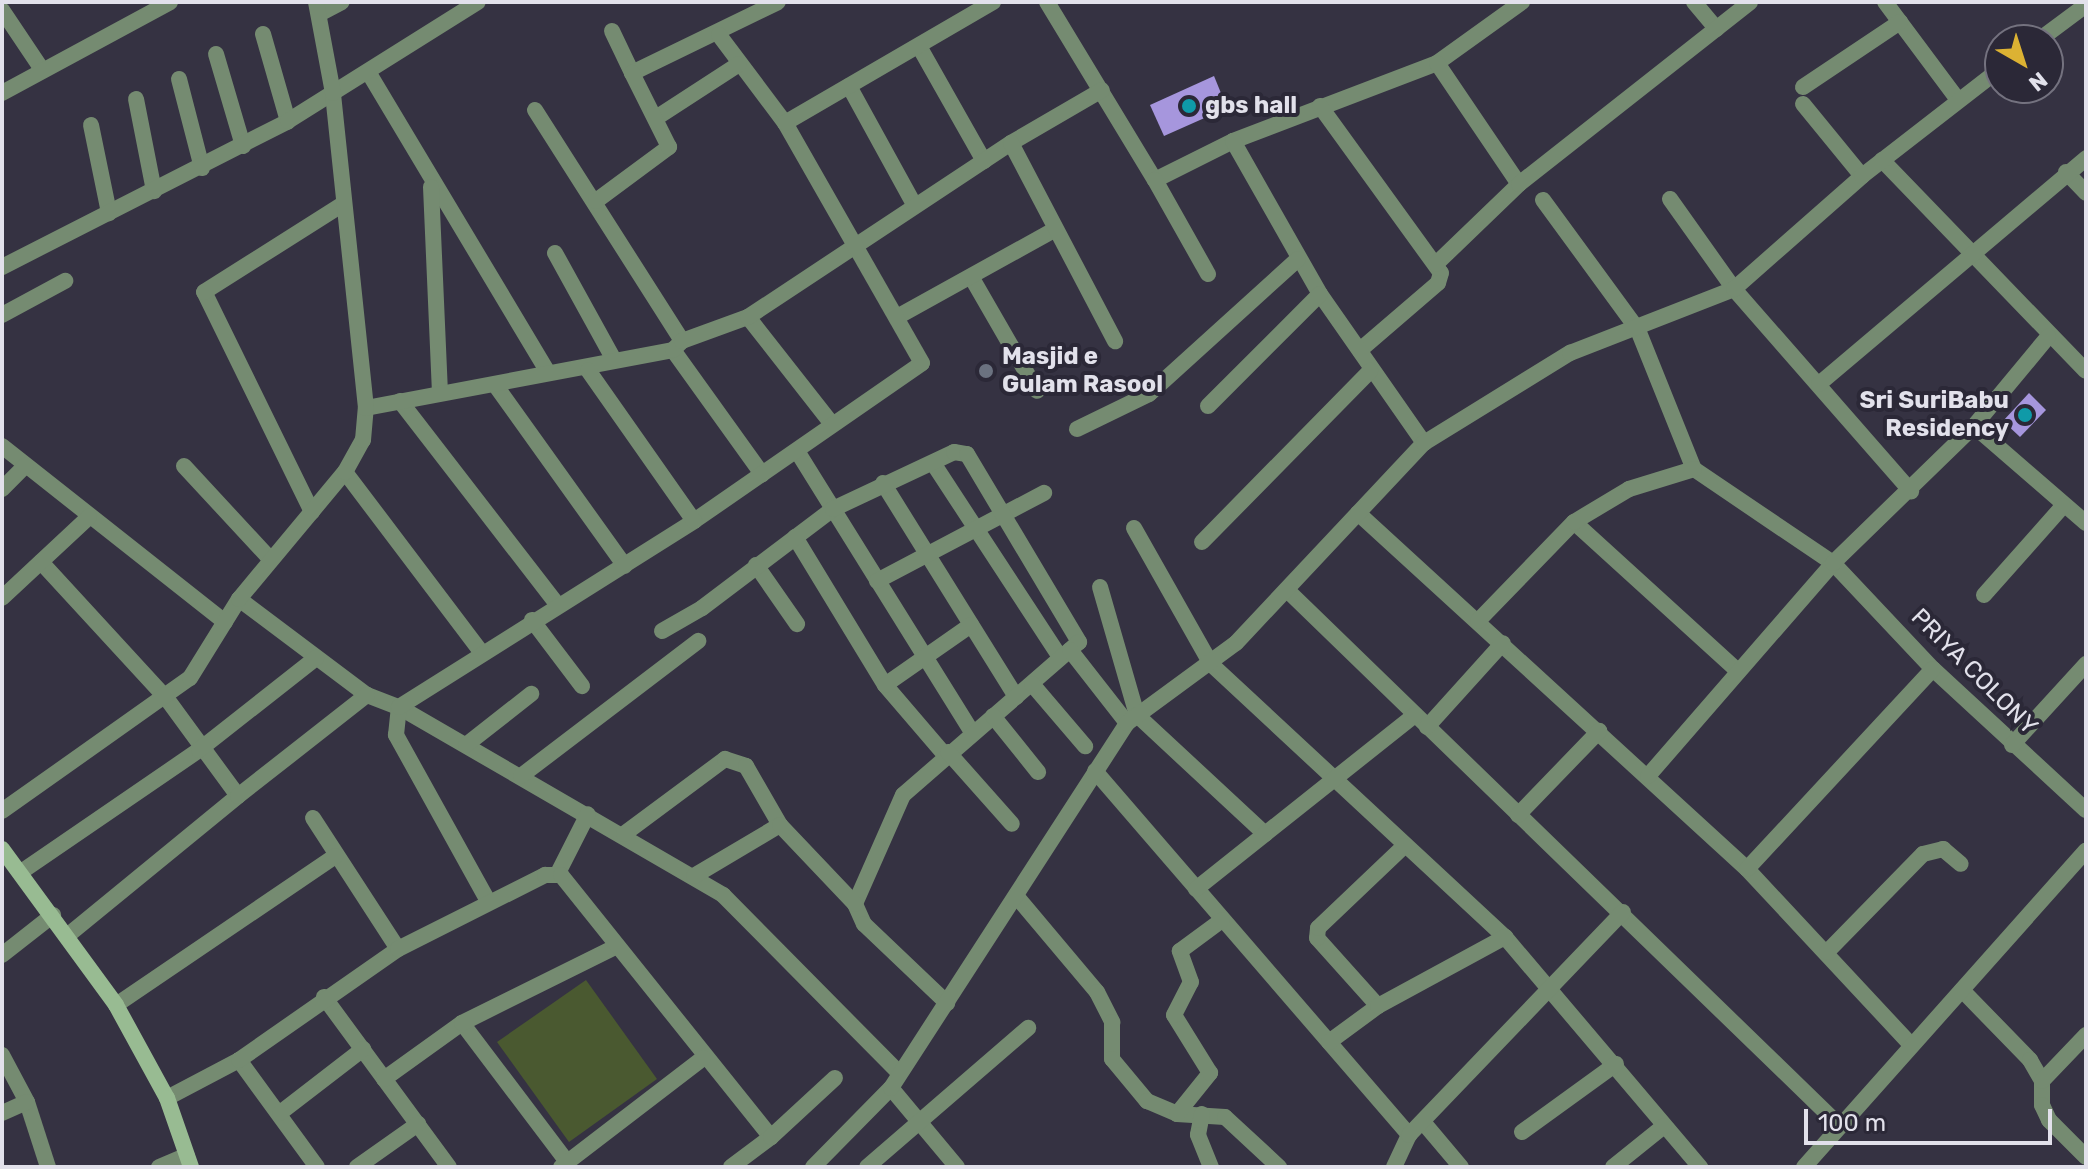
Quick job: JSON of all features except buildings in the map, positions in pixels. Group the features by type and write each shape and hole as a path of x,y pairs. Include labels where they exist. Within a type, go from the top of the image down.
{"main road":[{"path":"2,849 68,935 116,1005 167,1098 189,1161"}],"street":[{"path":"2,93 41,68 170,2"},
{"path":"2,811 167,699 207,656 239,599 345,472 363,440 366,408 333,93 319,7 342,2"},
{"path":"2,267 202,168 288,121 333,93 370,75 478,2"},
{"path":"632,73 688,41 719,35 778,2"},
{"path":"785,123 920,48 993,2"},
{"path":"1047,2 1102,90 1208,274"},
{"path":"1155,180 1233,141 1437,63 1522,2"},
{"path":"1694,2 1717,29"},
{"path":"1436,264 1519,184 1750,2"},
{"path":"1885,2 1958,100"},
{"path":"2059,24 2084,4"},
{"path":"2,10 41,68"},
{"path":"1862,176 1803,96 1900,22"},
{"path":"596,201 669,147 659,116 632,73 612,31"},
{"path":"263,34 288,121"},
{"path":"399,707 557,604 625,566 918,369 921,353 854,245 785,123 719,35"},
{"path":"920,48 984,161"},
{"path":"216,54 243,146"},
{"path":"1437,63 1519,184"},
{"path":"659,116 739,64"},
{"path":"370,75 431,184 548,373"},
{"path":"179,79 202,168"},
{"path":"813,1167 895,1080 1132,719 1211,664 1287,590 1424,443 1508,386 1570,353 1638,330 1734,289 1862,176 1984,81"},
{"path":"849,86 914,204"},
{"path":"366,408 440,393 496,386 548,373 588,370 614,360 678,346 748,317 914,204 1102,90"},
{"path":"136,99 154,191"},
{"path":"1320,106 1436,264 1438,283 1360,350"},
{"path":"535,110 596,201 678,346 762,474"},
{"path":"91,125 109,213"},
{"path":"1233,141 1320,294 1360,350 1370,371 1424,443"},
{"path":"1011,143 1115,341"},
{"path":"1819,384 1970,251 2086,158"},
{"path":"1882,160 2048,337 2086,371"},
{"path":"2066,172 2086,193"},
{"path":"431,184 440,393"},
{"path":"1670,199 1734,289 1911,491"},
{"path":"1478,621 1574,522 1629,489 1694,469 1638,330 1543,200"},
{"path":"312,512 204,292 343,204"},
{"path":"897,317 973,280 1054,230"},
{"path":"555,253 614,360"},
{"path":"1077,429 1149,394 1298,259"},
{"path":"973,280 1037,391"},
{"path":"2,315 65,281"},
{"path":"1208,406 1320,294"},
{"path":"748,317 832,424"},
{"path":"1648,776 1833,563 1911,491 1974,426 2048,337"},
{"path":"588,370 694,521"},
{"path":"1202,542 1370,371"},
{"path":"496,386 625,566"},
{"path":"400,401 557,604"},
{"path":"1974,426 2086,523"},
{"path":"2,446 225,622"},
{"path":"797,451 923,659 972,732"},
{"path":"662,631 833,509 954,452 967,454 1078,637 1032,684 947,753 903,795 888,819 855,904"},
{"path":"933,463 971,526 1065,653 1132,719 1265,834"},
{"path":"2,489 25,466"},
{"path":"184,466 270,559"},
{"name":"PRIYA COLONY","path":"1694,469 1833,563 1933,669 2086,810"},
{"path":"345,472 481,652"},
{"path":"883,483 1016,697"},
{"path":"877,581 971,526 1044,493"},
{"path":"1984,595 2063,506"},
{"path":"1358,513 1747,869 1911,1045"},
{"path":"2,598 89,517"},
{"path":"1574,522 1738,671"},
{"path":"1134,528 1211,664 1331,782 1505,937 1551,985 1700,1167"},
{"path":"795,537 885,685 1012,824"},
{"path":"41,562 167,699 199,750 238,796"},
{"path":"756,565 797,624"},
{"path":"1100,587 1132,719"},
{"path":"1287,590 1518,815 1623,912 1840,1126"},
{"path":"239,599 367,695 399,707 694,876 771,940 895,1080 916,1122 957,1167"},
{"path":"532,620 582,686"},
{"path":"885,685 971,625"},
{"path":"521,776 698,641"},
{"path":"1196,889 1331,782 1421,721 1503,643"},
{"path":"21,872 199,750 316,658"},
{"path":"2012,745 2086,664"},
{"path":"1747,869 1933,669"},
{"path":"1032,684 1085,746"},
{"path":"466,745 531,694"},
{"path":"68,935 367,695"},
{"path":"399,707 396,735 488,901"},
{"path":"993,716 1038,772"},
{"path":"1518,815 1599,731"},
{"path":"624,834 725,759 746,766 780,825 855,904 864,924 947,1003"},
{"path":"1095,771 1409,1135"},
{"path":"167,1098 239,1060 324,997 398,949 488,901 557,875 588,814"},
{"path":"313,818 398,949"},
{"path":"694,876 780,825"},
{"path":"1378,1006 1317,938 1318,928 1404,846"},
{"path":"1827,952 1923,854 1943,849 1961,864"},
{"path":"1815,1163 1840,1126 2086,850"},
{"path":"116,1005 335,856"},
{"path":"557,875 575,887 703,1058 771,1137"},
{"path":"1017,897 1097,992 1112,1022 1112,1059 1123,1076 1147,1101 1177,1114 1202,1114 1233,1121 1279,1167"},
{"path":"1394,1167 1409,1135 1623,912"},
{"path":"2,955 53,915"},
{"path":"1177,1114 1210,1073 1174,1015 1191,982 1180,951 1222,920"},
{"path":"1329,1042 1378,1006 1505,937"},
{"path":"384,1079 462,1023 617,946"},
{"path":"1962,990 2042,1081 2042,1105 2049,1120 2086,1157"},
{"path":"324,997 449,1167"},
{"path":"462,1023 564,1164 703,1058"},
{"path":"867,1167 1028,1028"},
{"path":"2042,1081 2086,1035"},
{"path":"280,1113 363,1049"},
{"path":"2,1055 27,1102 48,1167"},
{"path":"239,1060 280,1113 315,1167"},
{"path":"1522,1132 1616,1064"},
{"path":"731,1167 771,1137 835,1078"},
{"path":"2,1113 27,1102"},
{"path":"1202,1114 1198,1135 1211,1167"},
{"path":"1423,1122 1461,1167"},
{"path":"357,1167 418,1124"},
{"path":"1613,1167 1664,1126"},
{"path":"159,1167 189,1161"}],"green space":[{"path":"586,980 657,1079 569,1142 497,1042"}],"place":[{"name":"gbs hall","path":"1189,106"},
{"name":"Masjid e Gulam Rasool","path":"986,371"},
{"name":"Sri SuriBabu Residency","path":"2025,415"}]}
